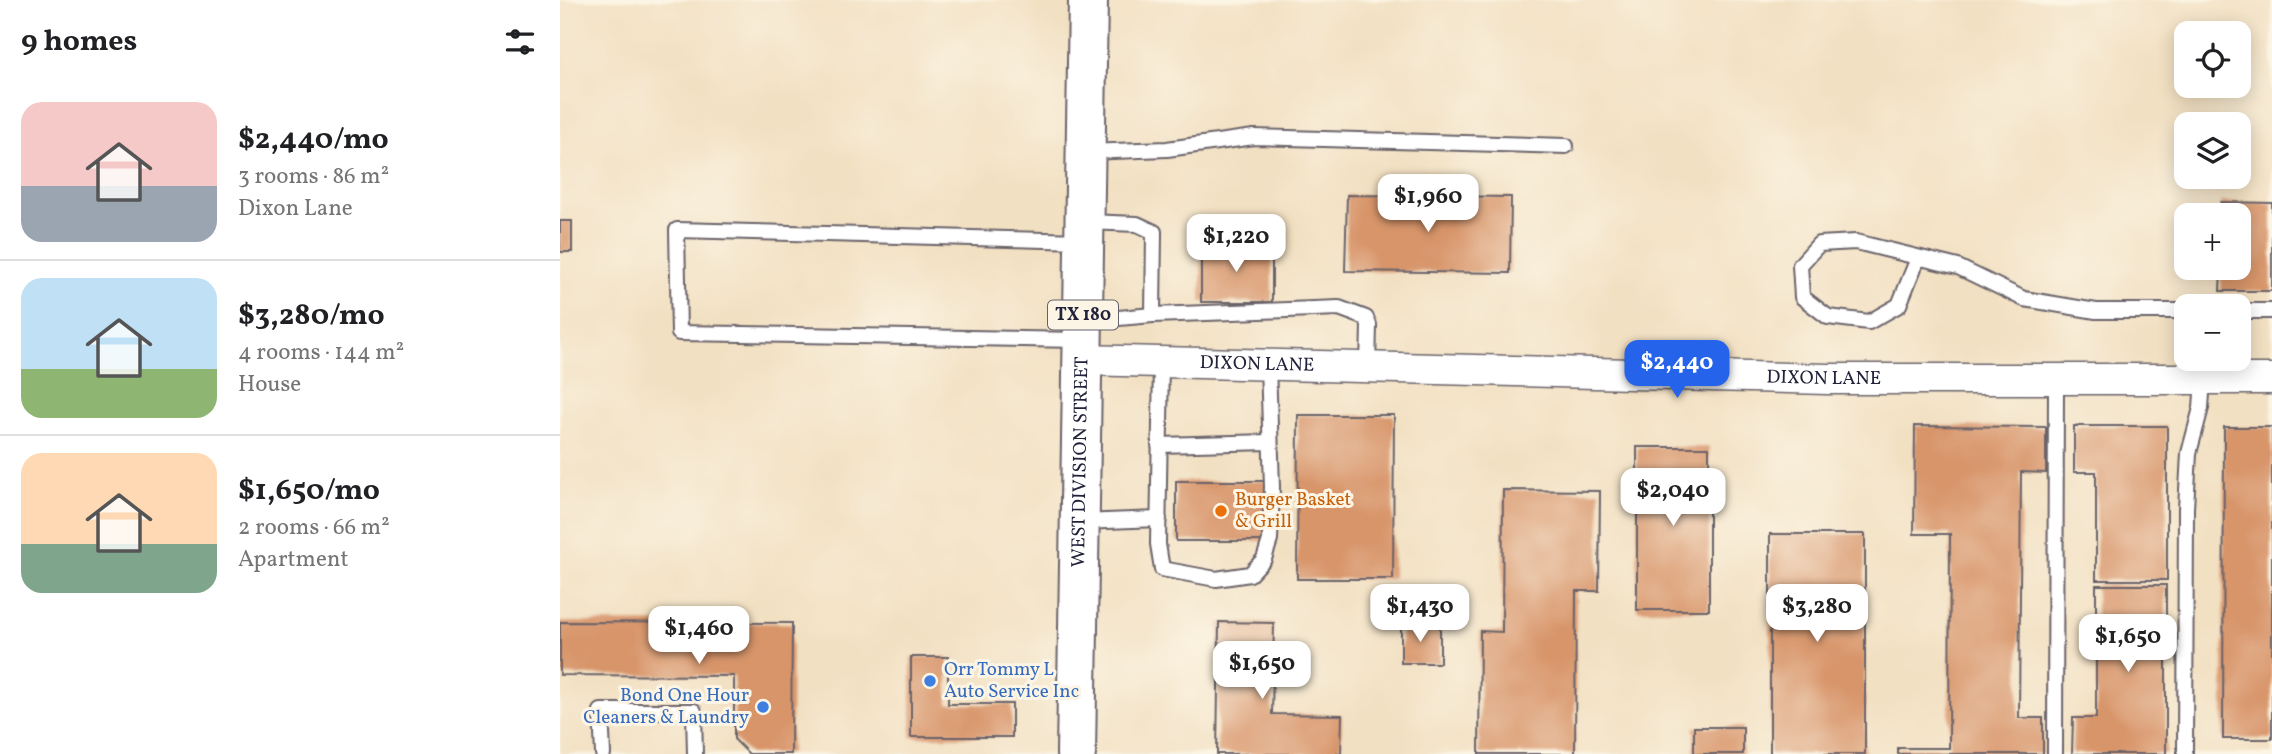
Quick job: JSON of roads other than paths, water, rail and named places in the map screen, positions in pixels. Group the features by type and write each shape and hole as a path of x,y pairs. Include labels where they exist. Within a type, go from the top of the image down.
{"main road":[{"name":"WEST DIVISION STREET","path":"1076,754 1088,0"}],"street":[{"name":"DIXON LANE","path":"1082,340 1161,362 1827,379 2272,379"}],"lane":[{"path":"1085,152 1167,149 1254,137 1566,146"},
{"path":"1153,315 1154,232 1138,225 1084,232 677,230 679,333 1082,340 1153,315 1339,308 1366,318 1369,325 1368,367"},
{"path":"1918,258 1899,305 1869,322 1828,317 1802,298 1800,265 1819,244 1856,242 1958,267 2024,299 2095,311 2174,311"},
{"path":"2251,311 2272,311"},
{"path":"1161,362 1158,544 1162,569 1216,579 1250,574 1264,559 1270,540 1268,365"},
{"path":"2055,754 2056,379"},
{"path":"2185,754 2186,509 2189,453 2201,408 2203,379"},
{"path":"1159,445 1270,442"},
{"path":"1080,522 1158,519"},
{"path":"603,754 601,711 694,711 695,754"}],"place":[{"name":"Burger Basket & Grill","path":"1221,511"},
{"name":"Orr Tommy L Auto Service Inc","path":"930,681"},
{"name":"Bond One Hour Cleaners & Laundry","path":"763,707"}]}
